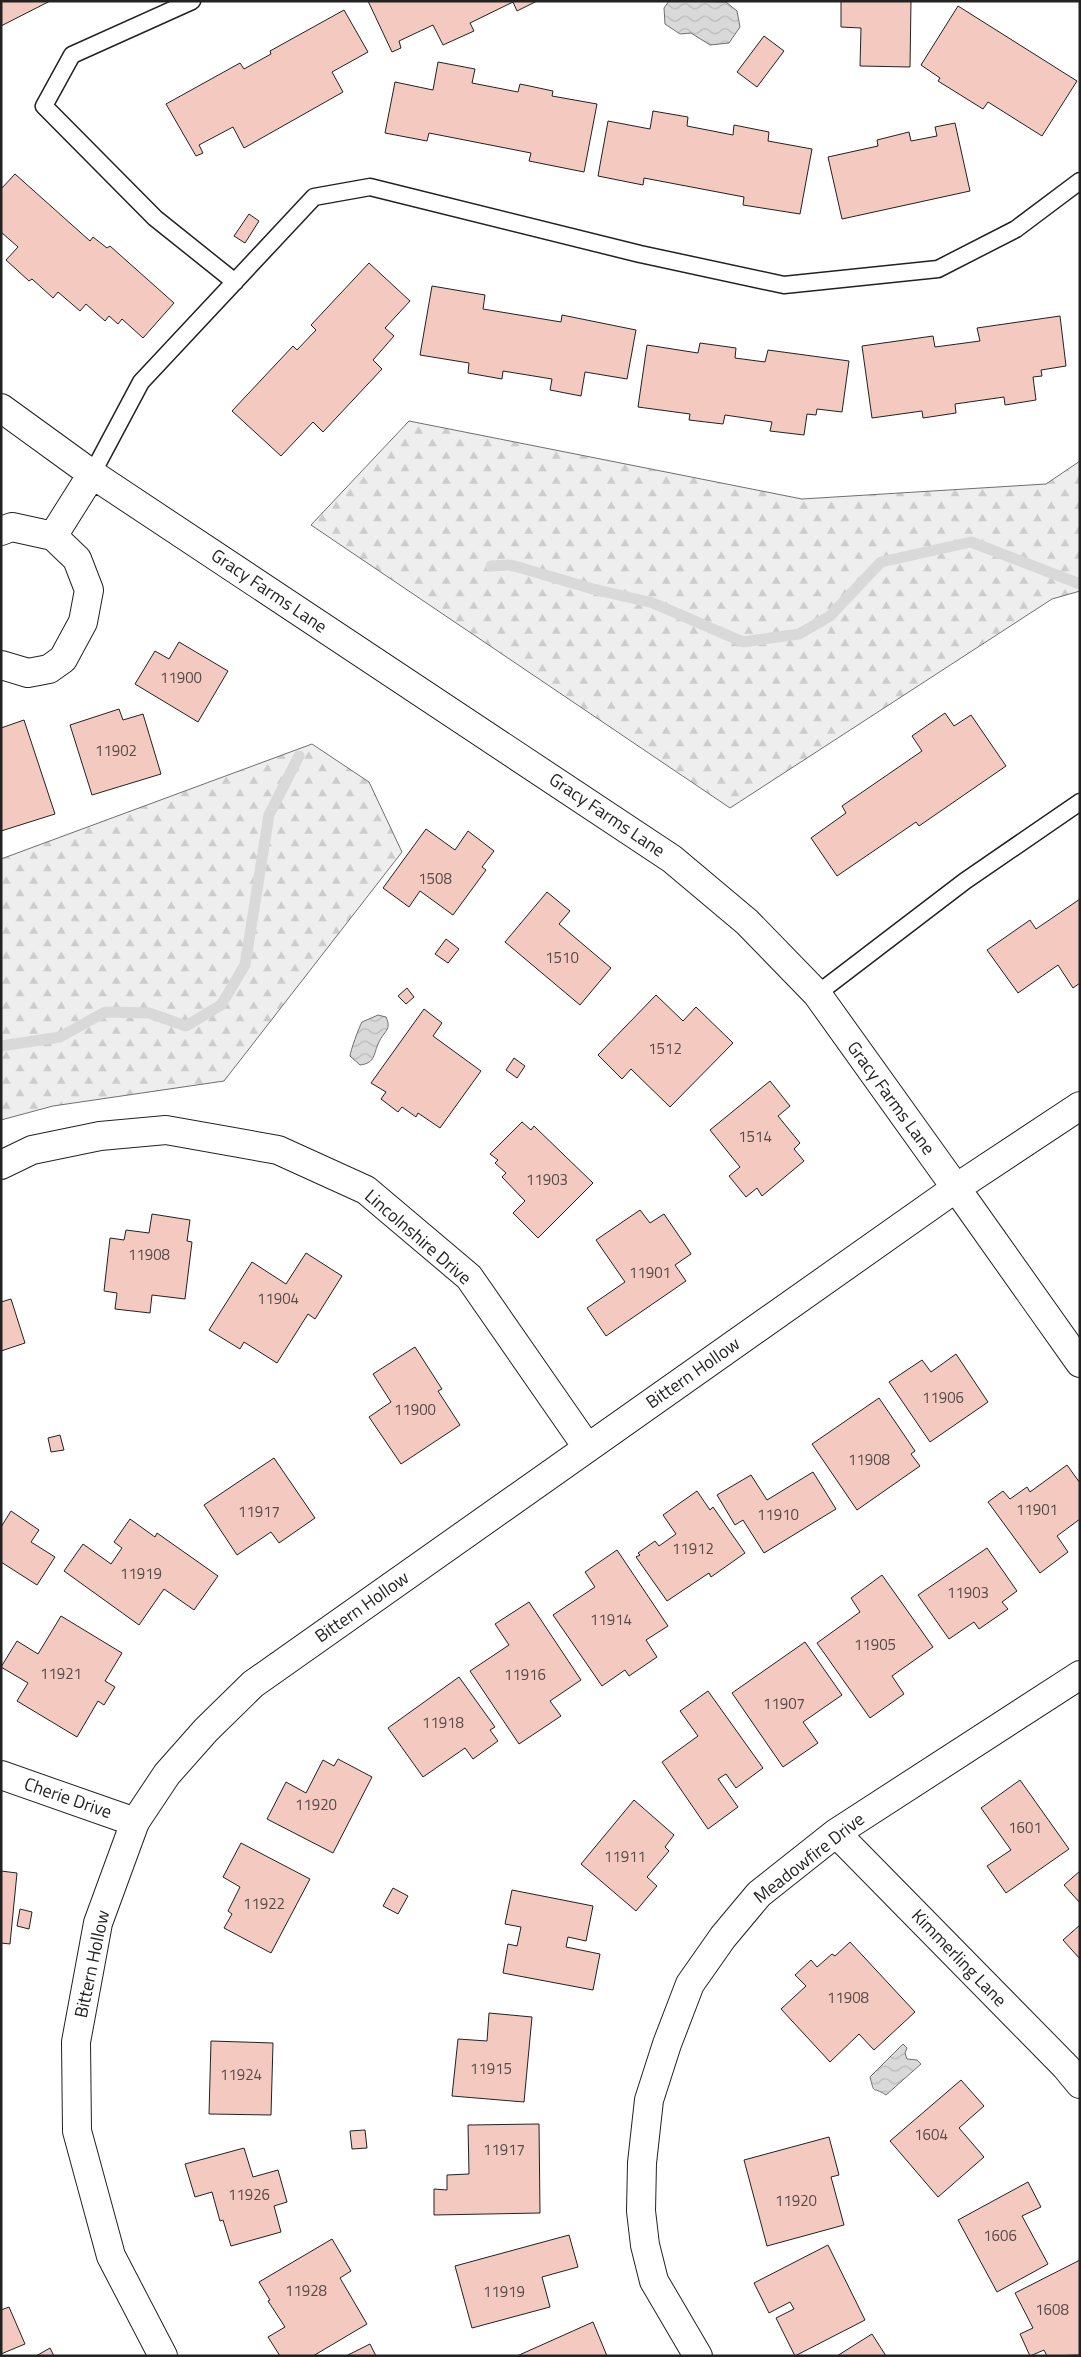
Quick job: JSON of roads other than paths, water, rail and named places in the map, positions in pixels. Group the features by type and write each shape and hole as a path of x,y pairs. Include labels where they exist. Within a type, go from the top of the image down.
{"street":[{"name":"Gracy Farms Lane","path":"1,408 92,474 672,858 747,922 817,994 1080,1363"},
{"path":"53,536 92,474"},
{"path":"1,532 12,527 53,536 77,559 89,590 83,622 64,658 49,669 28,673 1,665"},
{"name":"Bittern Hollow","path":"164,2356 111,2256 77,2130 76,2042 98,1922 134,1822 166,1774 206,1730 253,1684 956,1188 1080,1106"},
{"name":"Lincolnshire Drive","path":"1,1165 32,1150 100,1136 166,1130 278,1150 366,1190 468,1277 587,1447"},
{"name":"Meadowfire Drive","path":"698,2356 654,2281 645,2245 641,2211 642,2163 648,2100 690,1984 723,1937 759,1894 836,1833 1080,1674"},
{"name":"Cherie Drive","path":"1,1775 134,1822"},
{"name":"Kimmerling Lane","path":"836,1833 1059,2060 1080,2084"}],"lane":[{"path":"192,1 72,55 44,106 155,218 235,282"},
{"path":"92,474 141,382 314,197 370,186 640,254 784,285 938,269 1016,229 1080,181"},
{"path":"817,994 965,881 1080,802"}],"water":[{"path":"669,1 726,2 737,11 740,27 729,43 710,45 691,33 680,34 665,24 664,8"},
{"path":"378,1015 386,1017 388,1028 371,1060 360,1065 350,1056 351,1050 362,1022"},
{"path":"903,2044 907,2048 905,2053 907,2059 917,2060 921,2064 886,2095 873,2088 870,2077"}],"waterway":[{"path":"491,566 511,565 593,589 653,603 743,642 799,634 830,616 881,562 971,542 1080,584"},
{"path":"1,1046 60,1037 105,1012 149,1013 186,1026 221,1005 245,965 269,815 299,756"}]}
